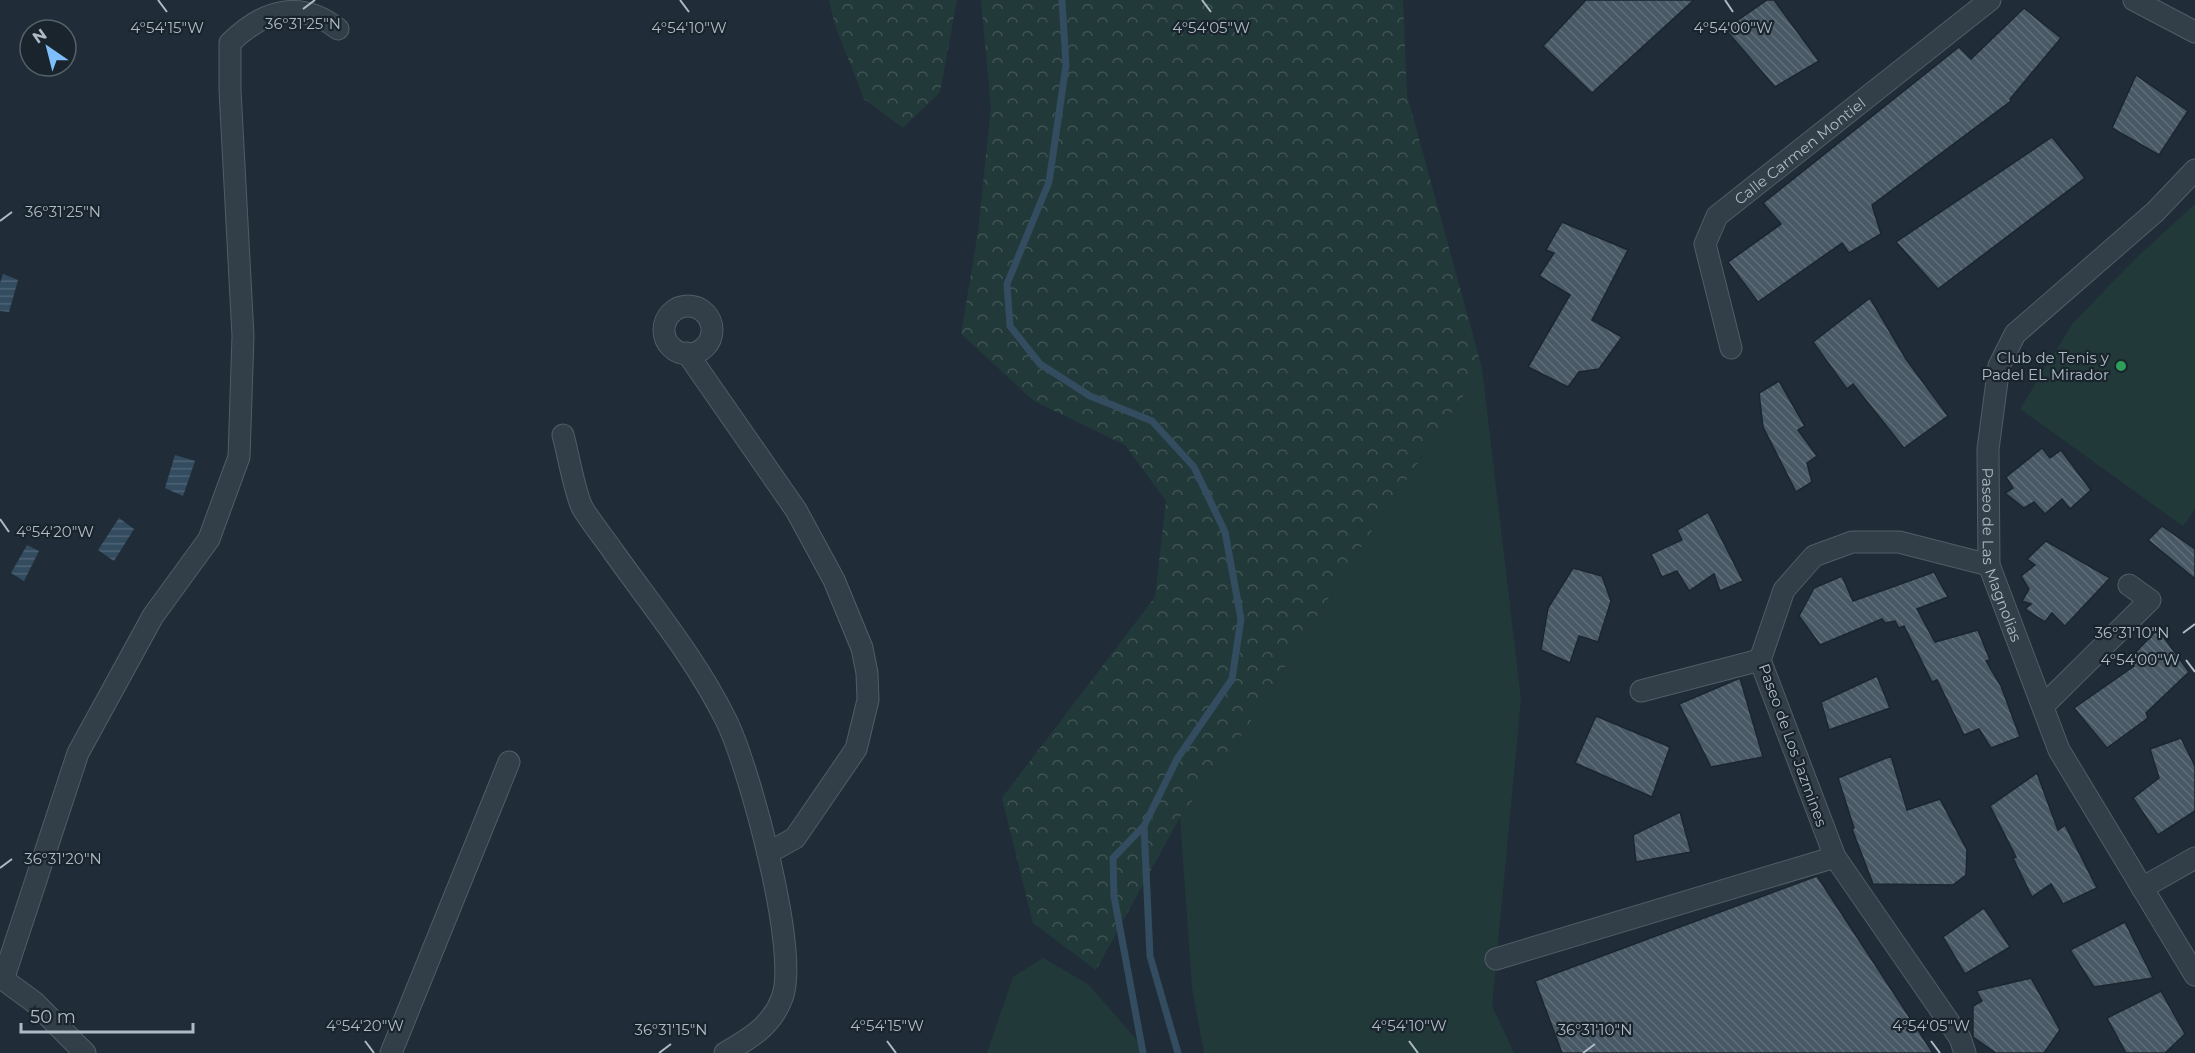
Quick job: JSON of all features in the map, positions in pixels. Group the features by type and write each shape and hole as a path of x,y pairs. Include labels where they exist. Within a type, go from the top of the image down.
{"street":[{"name":"Calle Carmen Montiel","path":"1731,348 1705,243 1717,216 1990,0"},
{"path":"2134,0 2195,32"},
{"path":"85,1053 34,1002 2,979 78,753 153,616 209,539 239,457 243,336 230,43 254,19 276,7 302,2 326,13 338,29"},
{"name":"Paseo de Las Magnolias","path":"2195,170 2155,212 2015,334 1999,366 1988,449 1989,565 2059,750 2195,975"},
{"path":"687,353 796,510 834,580 862,648 867,673 868,700 856,749 795,838 768,853"},
{"path":"564,435 582,507 693,665 727,721 751,789 768,853 786,958 783,997 768,1023 751,1038 725,1053"},
{"name":"Paseo de Los Jazmines","path":"1965,1053 1960,1038 1835,857 1760,660 1784,590 1814,556 1852,542 1899,542 1989,565"},
{"path":"2043,706 2150,600 2129,585"},
{"path":"1641,692 1760,660"},
{"path":"391,1053 509,762"},
{"path":"1496,959 1835,857"},
{"path":"2142,888 2195,858"}],"green space":[{"path":"829,0 957,0 940,92 903,128 864,99 835,25"},
{"path":"981,0 1403,0 1407,95 1482,368 1363,544 1243,733 1180,817 1096,970 1033,923 1002,798 1155,597 1166,501 1125,445 1034,401 961,334 978,232 991,108"},
{"name":"Club de Tenis y Padel EL Mirador","path":"2195,204 2195,509 2183,526 2020,409 2073,323 2135,259"},
{"path":"1482,368 1521,699 1492,1006 1514,1053 1204,1053 1192,988 1180,817 1246,728 1363,544"},
{"path":"1043,958 1088,984 1148,1053 987,1053 1013,977"}],"water":[{"path":"3,274 18,280 9,312 0,311 0,283"},
{"path":"175,455 195,461 183,496 165,488"},
{"path":"119,518 134,529 114,561 98,550"},
{"path":"27,545 39,551 24,581 11,573"}],"building":[{"path":"1586,0 1694,0 1592,93 1543,46"},
{"path":"1767,0 1774,0 1819,61 1775,87 1725,29"},
{"path":"2024,8 2061,38 2010,99 2011,101 1872,205 1881,234 1849,253 1842,243 1758,302 1728,262 1781,224 1763,203 1959,47 1971,59"},
{"path":"2136,75 2188,111 2159,155 2112,128"},
{"path":"2052,137 2085,178 1938,289 1896,242"},
{"path":"1562,222 1628,250 1592,320 1622,337 1599,369 1579,372 1568,387 1528,367 1570,295 1539,276 1554,253 1546,250"},
{"path":"1870,298 1906,359 1948,416 1904,448 1853,384 1847,389 1813,342"},
{"path":"1779,381 1805,426 1798,430 1817,456 1807,463 1812,482 1796,492 1763,427 1759,393"},
{"path":"2042,448 2050,458 2061,450 2091,490 2070,509 2062,499 2045,514 2034,502 2024,508 2005,493 2013,488 2006,477"},
{"path":"1708,512 1743,581 1720,591 1714,574 1689,591 1677,571 1662,577 1651,554 1682,540 1677,530"},
{"path":"2162,526 2195,549 2195,579 2148,540"},
{"path":"2046,541 2110,578 2065,626 2052,613 2045,622 2025,609 2031,604 2022,601 2029,589 2021,576 2035,565 2027,559"},
{"path":"1573,568 1602,576 1611,601 1598,642 1579,636 1570,663 1541,650 1548,608"},
{"path":"1934,572 1948,597 1917,609 1935,642 1978,630 1990,660 1986,661 2001,686 2020,737 1991,748 1979,729 1964,735 1937,680 1932,682 1904,626 1899,628 1895,621 1885,623 1882,619 1820,645 1799,616 1814,588 1842,576 1853,601"},
{"path":"2158,629 2189,672 2146,713 2148,718 2107,748 2074,708 2134,666 2129,659"},
{"path":"1877,676 1890,708 1829,730 1821,702"},
{"path":"1740,678 1763,757 1711,767 1679,704"},
{"path":"1596,716 1670,747 1652,797 1575,763"},
{"path":"2181,738 2195,766 2195,811 2158,835 2133,798 2159,778 2150,749"},
{"path":"1891,756 1907,810 1940,799 1967,850 1966,875 1953,885 1873,884 1852,829 1854,828 1838,778"},
{"path":"2037,773 2058,830 2065,825 2097,888 2063,904 2051,884 2032,897 2013,858 2016,857 1990,806"},
{"path":"1680,812 1691,852 1636,862 1633,835"},
{"path":"1817,876 1933,1053 1562,1053 1535,981"},
{"path":"1984,908 2010,947 1965,974 1943,937"},
{"path":"2125,922 2153,978 2094,987 2070,950"},
{"path":"2031,978 2060,1030 2044,1053 1996,1053 1973,1037 1973,1006 1982,1001 1976,991"},
{"path":"2161,991 2185,1034 2165,1053 2126,1053 2107,1018"}],"waterway":[{"path":"1062,0 1066,65 1049,182 1007,284 1010,326 1040,364 1090,396 1152,421 1194,467 1225,532 1241,619 1232,679 1177,759 1144,826 1150,956 1178,1053"},
{"path":"1143,1053 1114,896 1113,858 1144,826"}],"place":[{"name":"Club de Tenis y Padel EL Mirador","path":"2121,366"}]}
